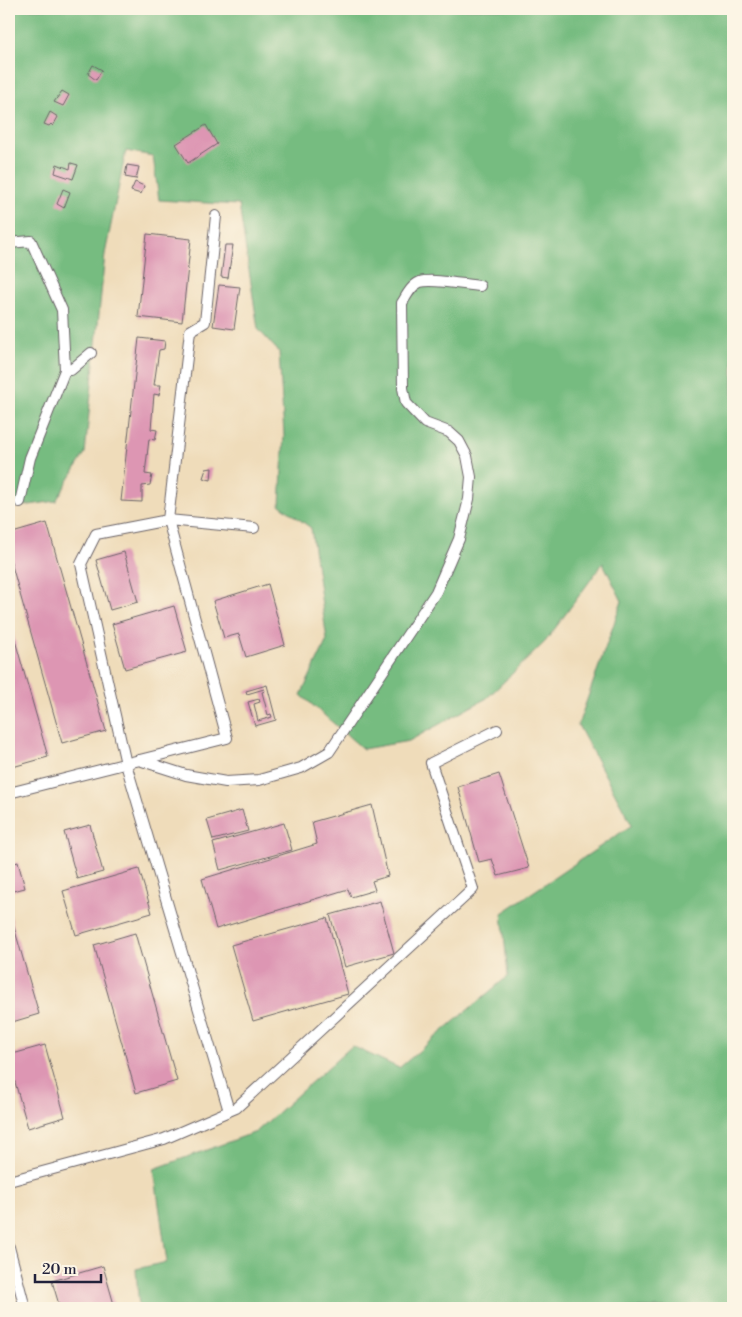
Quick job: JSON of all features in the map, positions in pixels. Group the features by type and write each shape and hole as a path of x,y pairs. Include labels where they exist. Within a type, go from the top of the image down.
{"lane":[{"path":"9,793 228,738 168,520 190,331 205,322 216,216"},
{"path":"9,243 31,241 62,310 65,370 30,458 20,502"},
{"path":"139,760 186,774 226,782 259,780 301,768 329,752 436,592 459,539 469,499 471,477 467,456 459,441 449,432 426,423 406,403 403,388 402,303 409,291 419,283 428,280 480,286"},
{"path":"65,370 71,370 91,353"},
{"path":"229,1111 126,764 81,564 96,534 168,520 254,528"},
{"path":"9,1182 164,1139 236,1108 473,889 431,763 497,730"},
{"path":"9,1247 25,1308"}],"green space":[{"path":"9,9 733,9 733,1308 139,1308 136,1269 167,1262 154,1169 256,1132 352,1046 399,1068 508,976 502,913 632,825 578,725 622,601 603,563 545,642 487,698 409,741 363,749 301,695 327,640 311,528 280,505 284,435 279,352 258,329 239,205 159,200 153,156 126,151 105,254 85,453 56,501 9,508"}],"building":[{"path":"93,65 102,70 96,80 88,74"},
{"path":"62,91 69,95 63,106 54,102"},
{"path":"50,112 58,117 53,126 51,124 49,126 44,124"},
{"path":"206,125 217,144 188,163 176,144"},
{"path":"71,163 78,165 73,179 55,173 57,164 70,169"},
{"path":"127,165 139,167 136,179 125,177"},
{"path":"135,182 144,186 141,194 131,191"},
{"path":"63,189 70,192 64,208 57,204"},
{"path":"147,234 191,239 182,322 138,317"},
{"path":"225,245 233,245 228,278 221,277"},
{"path":"219,285 240,287 234,329 213,326"},
{"path":"139,338 165,341 164,349 159,350 154,385 161,385 159,395 154,394 151,429 157,430 155,440 149,439 145,474 152,475 150,485 142,486 142,502 121,501"},
{"path":"212,468 211,480 203,478 206,469"},
{"path":"47,523 106,731 62,743 9,555 9,534"},
{"path":"124,552 138,602 110,610 96,560"},
{"path":"268,584 285,645 246,657 239,634 224,638 213,601"},
{"path":"174,606 187,652 125,669 112,624"},
{"path":"9,619 48,757 9,768"},
{"path":"267,685 276,720 255,726 248,702 259,699 260,702 254,704 258,721 272,717 271,714 268,715 262,692 265,691 264,689 247,694 246,691"},
{"path":"499,774 529,868 498,876 492,859 479,862 458,787"},
{"path":"372,805 388,876 372,881 375,890 351,897 348,889 216,929 202,879 317,844 312,822"},
{"path":"242,810 248,831 213,840 207,820"},
{"path":"284,823 292,850 220,870 213,843"},
{"path":"90,825 103,872 77,879 64,832"},
{"path":"18,862 25,888 9,892 9,865"},
{"path":"139,869 152,913 76,935 63,891"},
{"path":"380,901 394,953 345,967 330,915"},
{"path":"9,910 39,1014 9,1023"},
{"path":"327,918 348,994 253,1021 231,945"},
{"path":"135,933 177,1081 136,1093 94,945"},
{"path":"45,1045 65,1117 28,1128 9,1061 9,1055"},
{"path":"103,1266 115,1308 60,1308 52,1281"}]}
